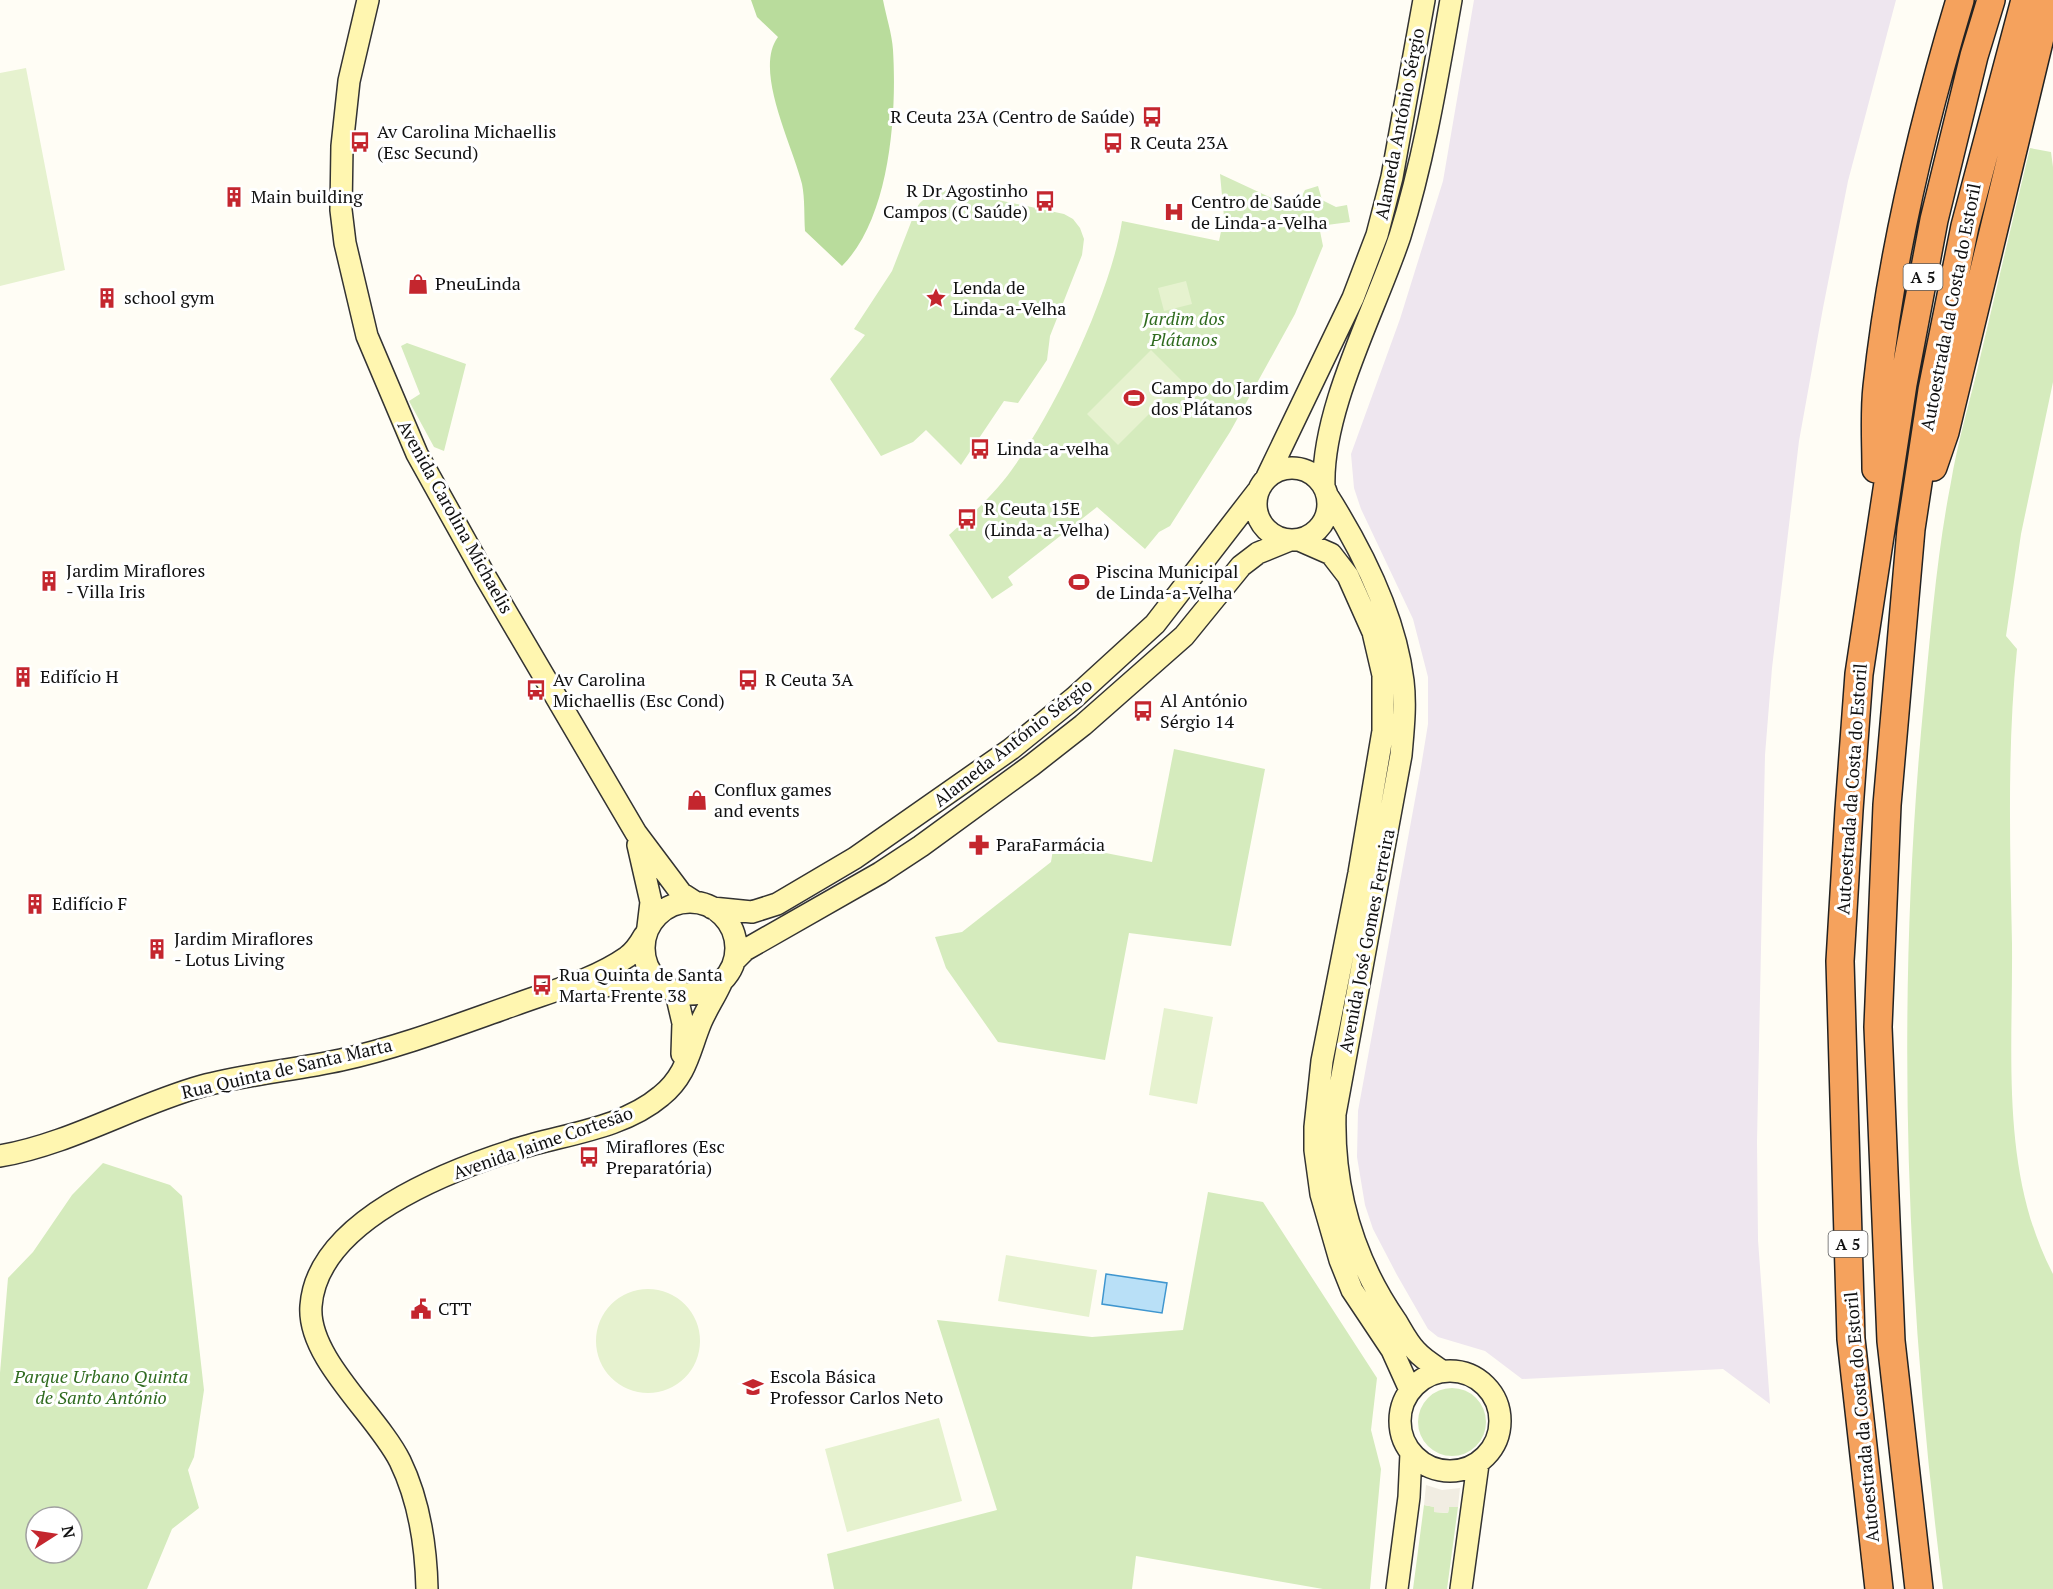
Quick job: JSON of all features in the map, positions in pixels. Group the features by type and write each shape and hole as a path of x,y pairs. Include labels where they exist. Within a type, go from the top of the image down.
{"highway":[{"path":"1944,51 1949,0"},
{"path":"1875,557 1876,389 1899,242 1944,51 1960,0"},
{"name":"Autoestrada da Costa do Estoril","path":"1879,1589 1851,1339 1840,961 1858,686 1875,557 1903,384 1934,220 1974,56 1991,0"},
{"name":"Autoestrada da Costa do Estoril","path":"1918,1589 1891,1341 1878,1027 1887,805 1911,529 1932,390 1965,226 2025,0"},
{"path":"1911,529 1945,432 2002,191 2031,83 2049,0"},
{"path":"2031,83 2053,42"}],"street":[{"name":"Alameda António Sérgio","path":"704,905 752,912 777,904 864,852 1011,749 1074,698 1155,624 1262,484 1321,368 1377,235 1392,177 1424,0"},
{"name":"Alameda António Sérgio","path":"1326,491 1326,450 1334,412 1386,276 1409,205 1428,126 1451,0"},
{"name":"Avenida Carolina Michaelis","path":"366,2 349,81 342,146 341,199 345,243 366,336 417,454 632,827 681,893 704,905"},
{"path":"1298,467 1318,478 1326,491 1329,504 1323,523 1317,531 1295,540 1269,533 1257,514 1262,484 1276,470 1298,467"},
{"name":"Avenida José Gomes Ferreira","path":"1326,491 1345,522 1390,623 1400,662 1404,709 1401,755 1335,1114 1334,1146 1338,1182 1352,1237 1371,1282 1416,1352 1442,1371"},
{"name":"Alameda António Sérgio","path":"735,960 745,950 837,899 921,846 1032,765 1083,725 1184,636 1241,566 1258,553 1295,540"},
{"name":"Avenida José Gomes Ferreira","path":"1295,540 1330,554 1348,576 1373,632 1383,675 1383,731 1359,873 1322,1061 1315,1150 1320,1194 1340,1260 1352,1290 1392,1350 1410,1390"},
{"name":"Avenida Carolina Michaelis","path":"632,827 648,885 651,916 646,932"},
{"path":"681,902 704,905 724,917 732,930 736,945 735,960 722,981 701,994 676,993 654,979 646,966 643,951 646,932 656,915 668,907 681,902"},
{"name":"Rua Quinta de Santa Marta","path":"0,1156 62,1138 135,1108 203,1086 375,1052 541,995 607,969 637,949 646,932"},
{"name":"Rua Quinta de Santa Marta","path":"541,995 654,979"},
{"name":"Avenida Jaime Cortesão","path":"427,1589 423,1535 406,1475 391,1447 316,1343 310,1308 313,1291 325,1264 359,1235 394,1212 470,1181 605,1133 646,1106 671,1086 685,1069 703,1019 722,981"},
{"path":"671,1086 681,1064 683,1042 683,1023 676,993"},
{"path":"1461,1589 1478,1464 1497,1441 1500,1427 1498,1405 1490,1389 1476,1378 1460,1372 1442,1371 1424,1378 1410,1390 1400,1415 1400,1428 1411,1453 1422,1463 1450,1472 1478,1464"},
{"path":"1397,1589 1409,1497 1411,1453"}],"shaded area":[{"path":"1474,0 1896,0 1848,181 1823,308 1799,441 1772,668 1765,755 1757,1142 1758,1240 1770,1404 1723,1369 1522,1379 1485,1351 1438,1337 1428,1329 1373,1229 1365,1205 1357,1157 1358,1111 1428,724 1428,677 1413,619 1361,509 1354,488 1351,454 1400,319 1443,181"},
{"path":"1426,1485 1442,1490 1460,1488 1458,1507 1449,1507 1448,1513 1434,1512 1434,1507 1424,1505"}],"green space":[{"path":"751,0 883,0 892,44 894,76 887,164 871,221 858,246 842,266 805,231 802,184 772,88 771,51 778,37 757,17"},
{"path":"26,68 65,270 0,286 0,73"},
{"path":"2030,148 2051,152 2053,167 2053,382 2021,534 2006,636 2017,649 2010,796 2011,1071 2017,1154 2024,1195 2036,1235 2053,1274 2053,1589 1943,1589 1920,1367 1908,1145 1909,923 1915,811 1932,618 1946,509 1959,442"},
{"name":"Jardim dos Plátanos","path":"1220,174 1295,209 1305,190 1318,186 1322,200 1336,207 1347,205 1350,222 1319,226 1323,246 1295,314 1230,432 1170,526 1159,532 1145,549 1097,507 1008,577 1013,585 992,599 949,535 985,502 1004,480 1022,455 1059,392 1092,320 1116,251 1122,221 1219,241 1224,217"},
{"path":"951,190 1064,214 1073,219 1084,239 1082,255 1050,336 1047,360 1018,403 1004,401 961,465 926,430 913,442 881,456 830,379 865,335 854,329 892,271 917,207 932,194"},
{"path":"1186,281 1192,304 1164,311 1158,288"},
{"path":"407,343 466,364 444,451 434,447 409,401 420,394 401,346"},
{"name":"Campo do Jardim dos Plátanos","path":"1151,350 1182,381 1118,445 1087,414"},
{"path":"1174,749 1265,769 1231,946 1129,933 1105,1060 998,1042 946,968 935,937 962,932 1051,862 1054,843 1152,862"},
{"path":"1164,1008 1213,1017 1197,1104 1149,1095"},
{"name":"Parque Urbano Quinta de Santo António","path":"103,1163 170,1185 182,1196 204,1390 194,1457 188,1470 199,1508 172,1529 147,1589 0,1589 0,1373 8,1278 33,1252 72,1195"},
{"path":"1208,1192 1263,1202 1377,1378 1371,1430 1381,1469 1370,1589 1323,1589 1136,1556 1132,1589 834,1589 827,1554 997,1510 937,1320 1092,1337 1183,1330"},
{"path":"1006,1255 1097,1270 1089,1317 998,1301"},
{"path":"648,1289 668,1293 685,1304 696,1321 700,1341 696,1361 685,1378 668,1389 648,1393 628,1389 611,1378 600,1361 596,1341 600,1321 611,1304 628,1293"},
{"path":"1452,1388 1465,1391 1476,1398 1483,1409 1486,1422 1483,1435 1476,1446 1465,1453 1452,1456 1439,1453 1428,1446 1421,1435 1418,1422 1421,1409 1428,1398 1439,1391"},
{"path":"939,1418 962,1501 847,1532 825,1449"},
{"path":"1424,1505 1435,1507 1434,1512 1448,1513 1449,1507 1458,1507 1447,1589 1413,1589"}],"water":[{"path":"1106,1274 1167,1283 1162,1313 1102,1304"}],"place":[{"name":"R Ceuta 23A (Centro de Saúde)","path":"1152,117"},
{"name":"Av Carolina Michaellis (Esc Secund)","path":"360,142"},
{"name":"R Ceuta 23A","path":"1113,143"},
{"name":"Main building","path":"234,197"},
{"name":"R Dr Agostinho Campos (C Saúde)","path":"1045,201"},
{"name":"Centro de Saúde de Linda-a-Velha","path":"1174,212"},
{"name":"PneuLinda","path":"418,284"},
{"name":"school gym","path":"107,298"},
{"name":"Lenda de Linda-a-Velha","path":"936,298"},
{"name":"Campo do Jardim dos Plátanos","path":"1134,398"},
{"name":"Linda-a-velha","path":"980,449"},
{"name":"R Ceuta 15E (Linda-a-Velha)","path":"967,519"},
{"name":"Jardim Miraflores - Villa Iris","path":"49,581"},
{"name":"Piscina Municipal de Linda-a-Velha","path":"1079,582"},
{"name":"Edifício H","path":"23,677"},
{"name":"R Ceuta 3A","path":"748,680"},
{"name":"Av Carolina Michaellis (Esc Cond)","path":"536,690"},
{"name":"Al António Sérgio 14","path":"1143,711"},
{"name":"Conflux games and events","path":"697,800"},
{"name":"ParaFarmácia","path":"979,845"},
{"name":"Edifício F","path":"35,904"},
{"name":"Jardim Miraflores - Lotus Living","path":"157,949"},
{"name":"Rua Quinta de Santa Marta Frente 38","path":"542,985"},
{"name":"Miraflores (Esc Preparatória)","path":"589,1157"},
{"name":"CTT","path":"421,1309"},
{"name":"Escola Básica Professor Carlos Neto","path":"753,1387"}]}
